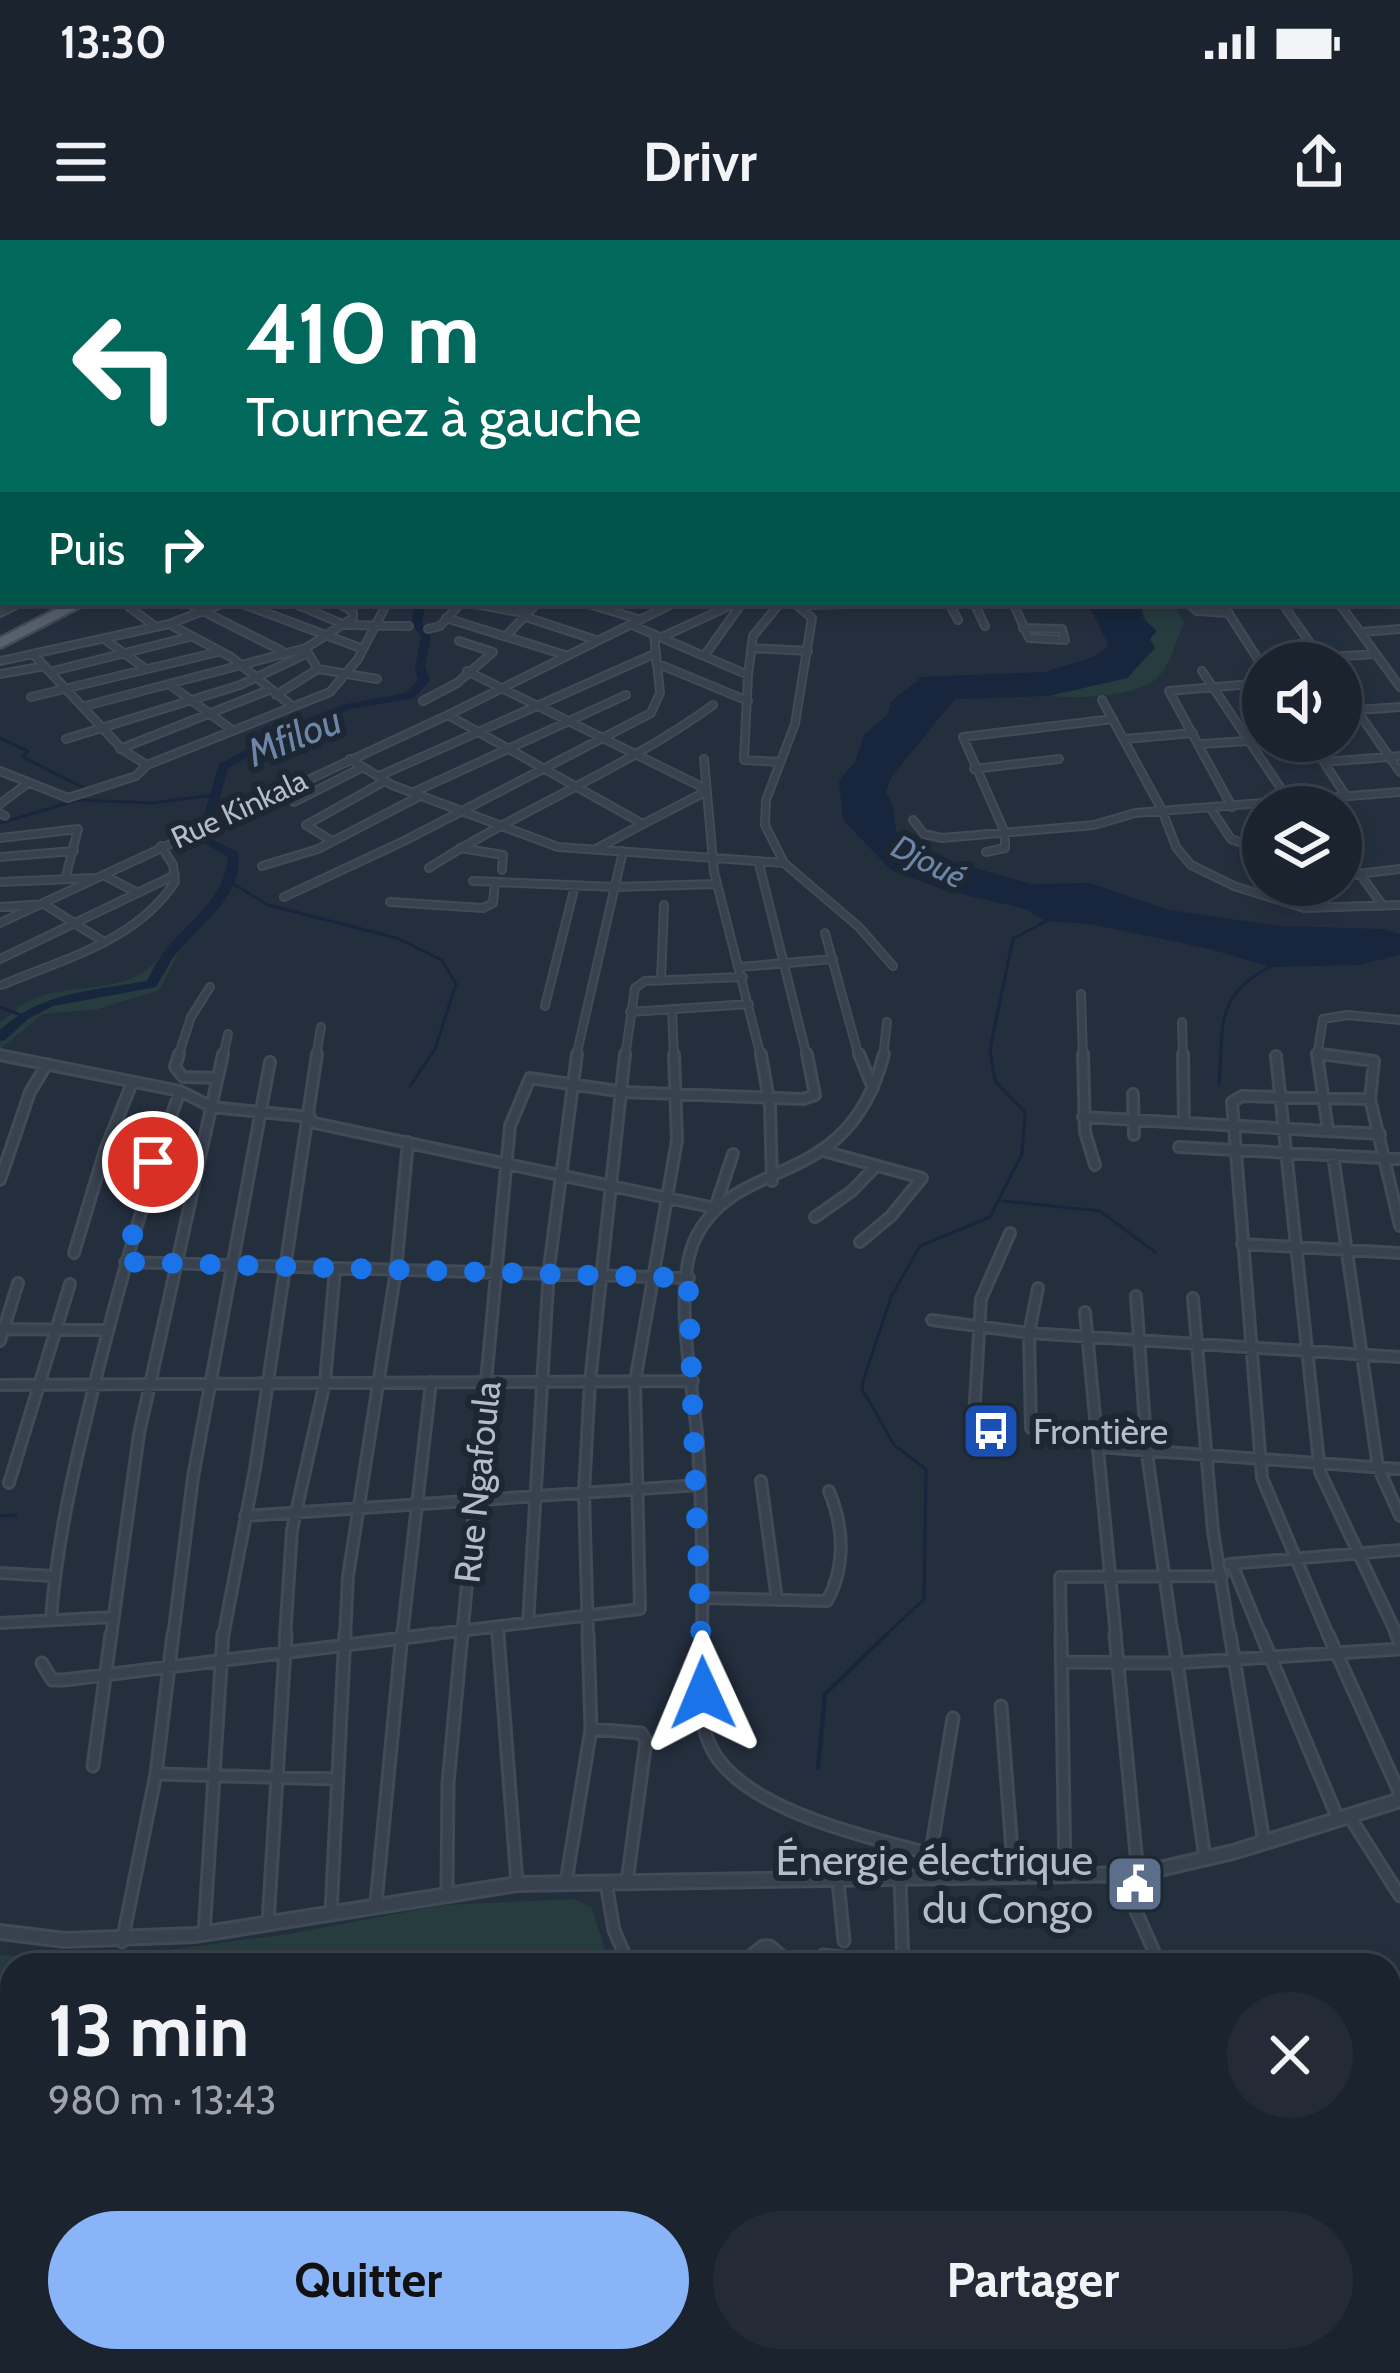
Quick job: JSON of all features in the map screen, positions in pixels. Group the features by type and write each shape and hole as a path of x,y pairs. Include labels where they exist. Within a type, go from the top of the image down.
{"main road":[{"path":"0,643 72,606"}],"street":[{"path":"194,606 282,651"},
{"path":"0,661 169,624 217,606"},
{"path":"247,606 363,649"},
{"path":"300,606 345,625 410,626"},
{"path":"66,739 256,679 345,625 355,615 342,606"},
{"path":"2,773 68,798 136,776 147,765 330,692 347,674 386,606"},
{"path":"428,629 458,606"},
{"path":"484,606 527,615 598,640"},
{"path":"508,634 535,606"},
{"path":"593,606 748,675"},
{"name":"Rue Kinkala","path":"0,923 448,715 667,606"},
{"path":"658,635 731,606"},
{"path":"705,655 737,606"},
{"path":"777,606 760,624 752,648 740,750 744,760 780,762"},
{"path":"799,606 812,618 808,651 795,724 764,811 765,825 784,862 859,927 893,965"},
{"path":"951,606 958,620"},
{"path":"976,606 986,626"},
{"path":"1014,606 1023,628 1029,638 1066,638 1062,629 1023,628"},
{"path":"1191,606 1197,611 1229,613"},
{"path":"1224,606 1247,642"},
{"path":"1284,606 1309,642"},
{"path":"1341,606 1400,687"},
{"path":"129,607 157,627"},
{"path":"446,619 508,634 566,656"},
{"path":"169,624 240,663 292,706"},
{"path":"1361,633 1400,629"},
{"path":"284,897 419,834 657,708 661,693 655,659 658,635"},
{"path":"0,674 124,654 191,637"},
{"path":"103,638 146,669"},
{"path":"423,701 458,683 493,652 459,641"},
{"path":"752,648 808,651"},
{"path":"86,706 282,651 307,651"},
{"path":"307,651 318,669"},
{"path":"31,697 218,652"},
{"path":"1362,655 1376,653"},
{"path":"33,654 86,706 132,762 147,765"},
{"path":"333,842 306,825 382,779 478,732 655,659 748,701"},
{"path":"120,749 272,692 318,669 377,679"},
{"path":"467,671 705,790"},
{"path":"1202,671 1242,728"},
{"path":"169,684 232,729"},
{"path":"1201,744 1169,691 1242,685"},
{"path":"262,866 333,842 416,794 626,695"},
{"path":"1102,700 1162,810 1176,847 1204,873 1304,908 1400,905"},
{"path":"429,868 494,826 636,756 713,705"},
{"path":"1362,710 1400,707"},
{"path":"448,715 643,824"},
{"path":"1362,718 1400,772"},
{"path":"986,852 1006,848 1005,833 962,741 966,735 1113,719"},
{"path":"1123,737 1195,733"},
{"path":"1201,744 1242,742"},
{"path":"1201,744 1198,751 1232,806"},
{"path":"1362,758 1400,756"},
{"path":"349,758 416,794 558,847 759,864 784,862"},
{"path":"704,759 716,884 749,1004 775,1128 772,1180"},
{"path":"974,769 1059,759"},
{"path":"1324,762 1340,786"},
{"path":"294,802 361,768"},
{"path":"2,811 28,783"},
{"path":"595,849 705,790"},
{"path":"1362,795 1400,792"},
{"path":"913,820 932,837 1094,825 1110,816 1242,806"},
{"path":"1211,809 1231,839 1242,843"},
{"path":"0,838 78,829 70,877 74,891"},
{"path":"2,985 103,941 158,905 172,890 176,875 161,845"},
{"path":"457,847 503,855 502,870"},
{"path":"0,857 74,851"},
{"path":"528,1623 551,1273 572,1086 623,851"},
{"path":"572,1086 676,1096 802,1099 814,1094 759,864"},
{"path":"1362,873 1400,869"},
{"path":"0,959 176,875"},
{"path":"1362,876 1384,907"},
{"path":"0,881 101,877 140,893"},
{"path":"473,881 616,887 716,884"},
{"path":"390,902 483,908 493,903 495,883"},
{"path":"545,1006 575,886"},
{"path":"0,907 44,904 103,941"},
{"path":"661,980 664,905"},
{"path":"825,933 863,1070 873,1089"},
{"path":"566,1882 591,1729 584,1492 590,1382 630,1012 639,984 833,959"},
{"path":"210,987 191,1017 175,1067 183,1077 218,1078"},
{"path":"1081,994 1083,1118 1095,1165"},
{"path":"630,1012 749,1004"},
{"path":"42,1663 52,1680 640,1609 635,1382 677,1140 672,1009"},
{"path":"1328,1130 1320,1098 1318,1054 1327,1017 1400,1020"},
{"path":"0,1054 180,1091 212,1107 310,1119 715,1208 827,1152 850,1129 873,1089 888,1040 886,1022"},
{"path":"1182,1022 1184,1122"},
{"path":"204,1934 227,1602 286,1268 321,1027"},
{"path":"93,1766 150,1383 228,1034"},
{"path":"1318,1054 1373,1060 1370,1099 1400,1226"},
{"path":"1061,1662 1236,1660 1400,1645 1318,1462 1276,1056"},
{"path":"122,1942 156,1774 186,1526 270,1063"},
{"path":"0,1180 30,1092 47,1064"},
{"name":"Rue Ngafoula","path":"447,1891 448,1783 488,1384 504,1162 510,1126 530,1078 572,1086"},
{"path":"74,1253 105,1150 132,1083"},
{"path":"51,1619 52,1576 108,1330 153,1162 180,1091"},
{"path":"1133,1094 1135,1135"},
{"path":"0,1933 122,1942 204,1934 447,1891 517,1884 1138,1874 1264,1842 1400,1797 1270,1502 1259,1458 1233,1125 1234,1099 1370,1099"},
{"path":"1083,1118 1380,1134"},
{"path":"332,1912 344,1646 358,1511 396,1270 408,1142"},
{"path":"1179,1147 1400,1159"},
{"path":"827,1152 922,1178 891,1216 860,1242"},
{"path":"733,1154 715,1208 693,1243 688,1278 705,1721 710,1748 752,1787 826,1822 930,1854"},
{"path":"1333,1155 1378,1467 1400,1516"},
{"path":"814,1217 852,1191 876,1166"},
{"path":"974,1418 975,1326 988,1273 1010,1233"},
{"path":"1242,1244 1400,1253"},
{"path":"125,1262 688,1278"},
{"path":"268,1924 274,1778 295,1515 325,1382 335,1269"},
{"path":"0,1341 18,1283"},
{"path":"9,1484 70,1284"},
{"path":"1031,1428 1028,1334 1038,1288"},
{"path":"1136,1296 1148,1454 1205,1858"},
{"path":"1193,1298 1204,1455 1227,1564 1344,1817 1394,1875 1400,1896"},
{"path":"1085,1312 1138,1874"},
{"path":"932,1320 1028,1334 1400,1357"},
{"path":"2,1329 108,1330"},
{"path":"0,1385 693,1381"},
{"path":"376,1903 431,1382"},
{"path":"1098,1447 1400,1469"},
{"path":"761,1481 777,1600"},
{"path":"245,1516 699,1485"},
{"path":"702,1598 820,1602 832,1594 841,1531 829,1491"},
{"path":"1227,1564 1400,1550"},
{"path":"1227,1564 1222,1576 1264,1842"},
{"path":"0,1574 52,1576"},
{"path":"1065,1876 1060,1577 1222,1576"},
{"path":"0,1623 114,1617"},
{"path":"497,1627 517,1884"},
{"path":"1001,1706 1015,1878"},
{"path":"926,1880 952,1718"},
{"path":"591,1729 641,1733 646,1741 627,1882"},
{"path":"156,1774 337,1779"},
{"path":"1120,1875 1155,1953"},
{"path":"838,1881 844,1941"},
{"path":"900,1881 901,1953"},
{"path":"606,1882 614,1930 624,1953"}],"green space":[{"path":"1142,606 1175,606 1184,623 1167,663 1152,682 1116,694 1048,696 1127,678 1150,639"},
{"path":"180,950 159,990 98,1009 43,1014 0,1049 0,1022 29,1001 135,977 160,955"},
{"path":"575,1899 592,1908 606,1953 147,1953 288,1934 444,1905"}],"water":[{"name":"Djoué","path":"1092,606 1141,606 1143,618 1157,631 1150,639 1155,648 1127,678 1048,696 955,699 892,776 886,792 896,831 951,861 1030,884 1090,883 1169,910 1279,926 1383,929 1400,934 1400,955 1358,965 1270,967 1090,924 1046,921 1025,909 944,890 891,870 843,820 839,781 855,762 864,735 887,715 891,702 921,677 1045,672 1093,657 1109,646"}],"waterway":[{"name":"Mfilou","path":"0,1037 23,1016 49,1003 151,984 166,958 220,898 233,870 234,855 203,839 223,766 303,724 350,706 410,696 424,680 420,667 426,637 417,623 420,606"},
{"path":"0,738 28,751 23,757 86,789"},
{"path":"0,823 78,800 152,803 214,795"},
{"path":"227,880 268,905 397,938 442,960 456,984 435,1049 410,1086"},
{"path":"884,1637 924,1599 926,1469 894,1445 862,1389 863,1381 891,1297 920,1246 990,1217 1022,1154 1025,1112 995,1081 990,1049 1013,939 1046,921"},
{"path":"1219,1084 1222,1030 1230,1002 1270,967"},
{"path":"0,1007 23,1016"},
{"path":"1003,1201 1100,1211 1155,1252"},
{"path":"0,1516 16,1515"},
{"path":"818,1768 825,1694 887,1634"}],"place":[{"name":"Frontière","path":"991,1431"},
{"name":"Énergie électrique du Congo","path":"1135,1884"}],"route":[{"path":"153,1162 125,1262 688,1278 703,1693"}]}
